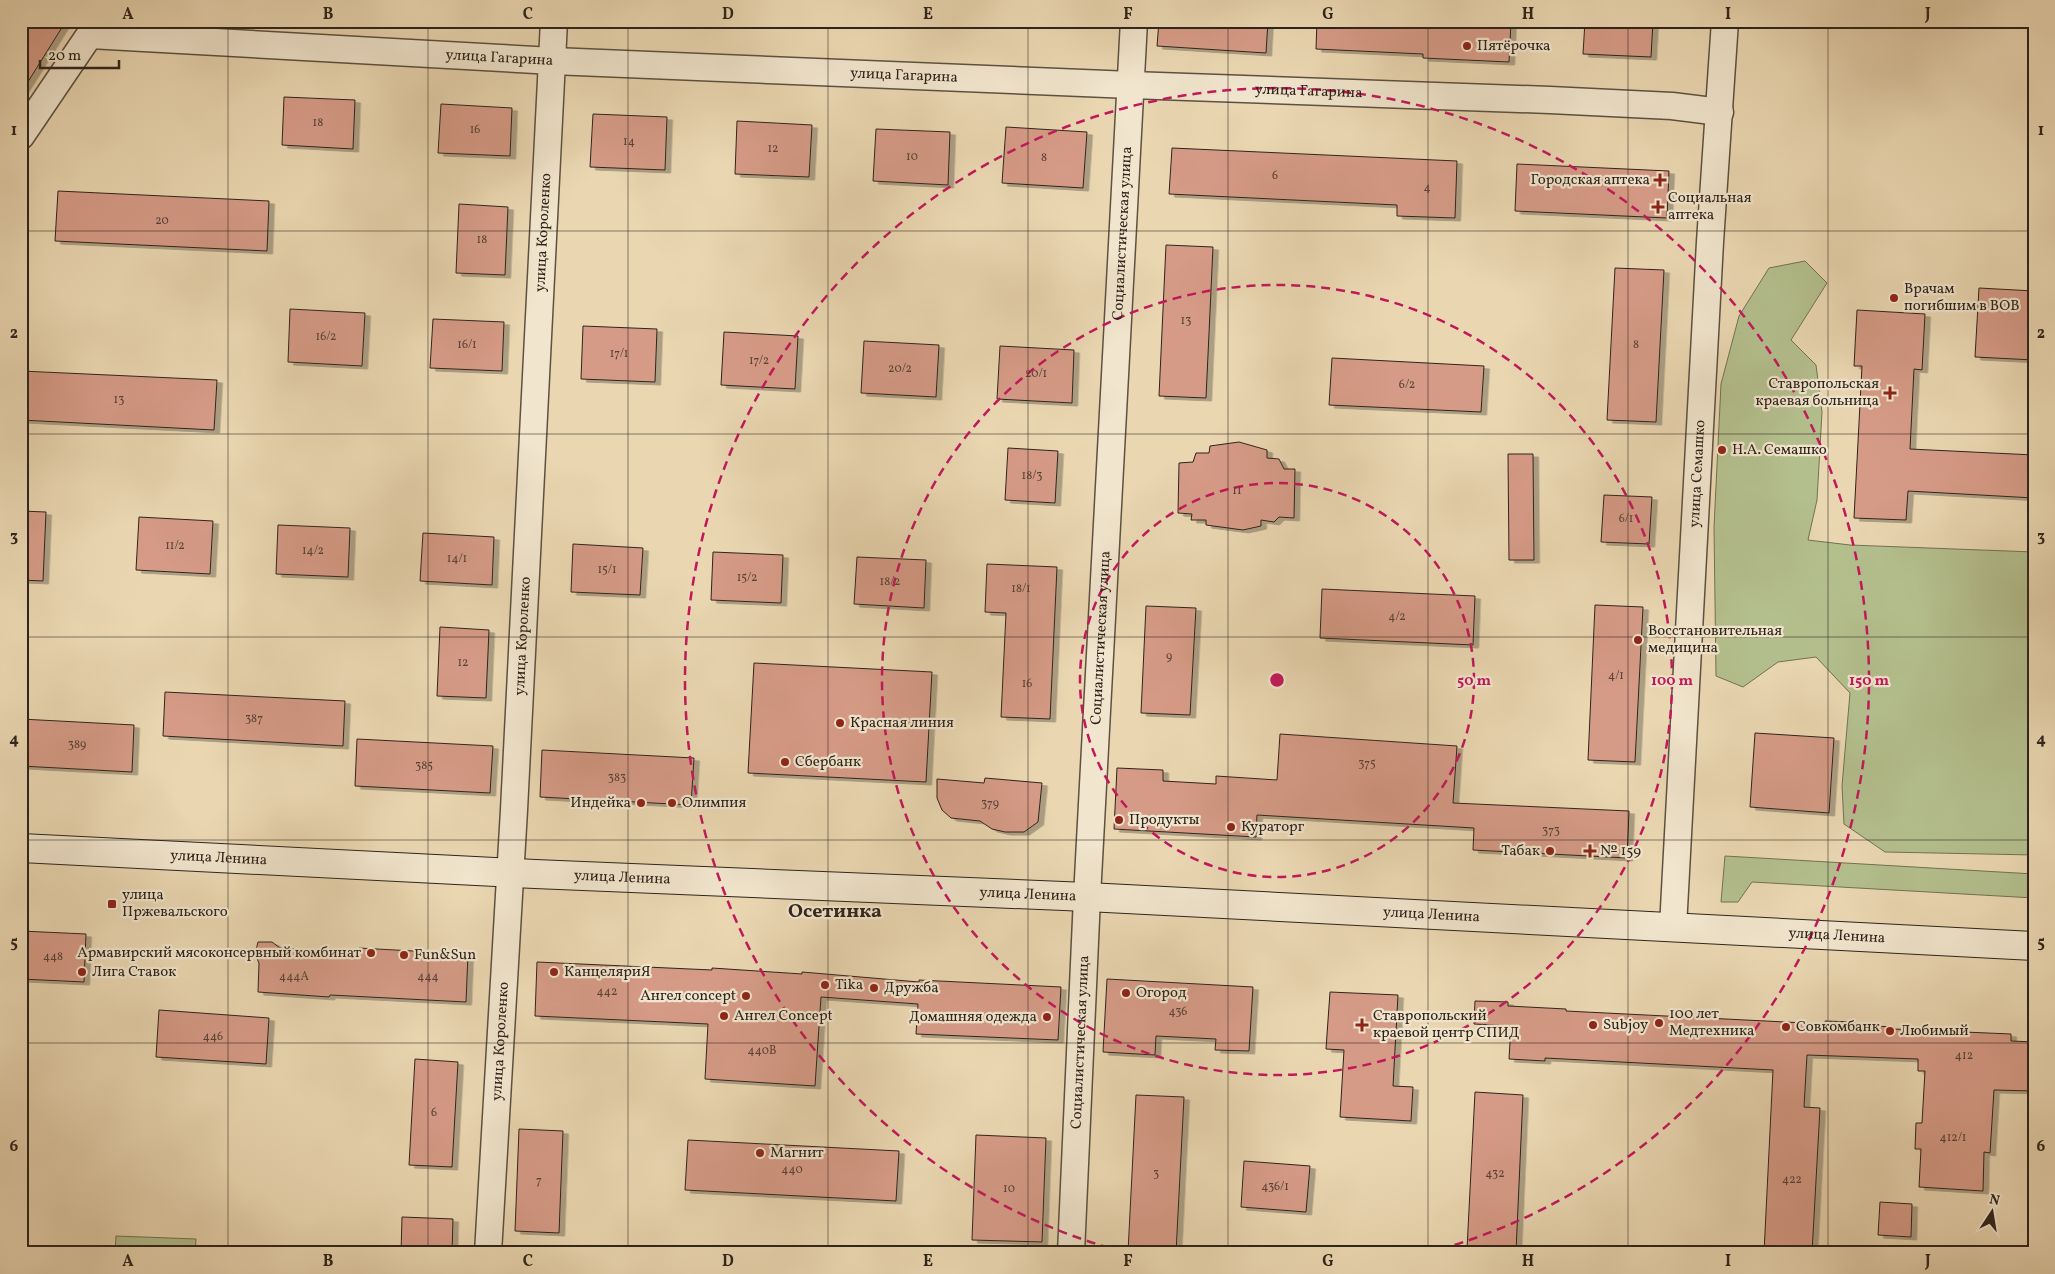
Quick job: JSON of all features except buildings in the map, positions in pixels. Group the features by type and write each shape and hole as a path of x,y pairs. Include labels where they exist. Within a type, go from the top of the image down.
{"main road":[{"name":"улица Ленина","path":"21,848 510,872 1087,897 2034,946"}],"street":[{"name":"улица Короленко","path":"488,1253 510,872 554,21"},
{"name":"Социалистическая улица","path":"1070,1253 1134,21"},
{"name":"улица Семашко","path":"1673,927 1724,21"},
{"name":"улица Гагарина","path":"94,28 553,61 1550,100 1672,106 1720,112"},
{"path":"21,136 94,28"}],"green space":[{"path":"1805,261 1827,283 1791,340 1816,365 1822,412 1817,500 1808,540 1850,545 2034,552 2034,855 1885,852 1844,824 1842,786 1850,693 1816,657 1778,662 1743,687 1716,676 1714,527 1721,384 1739,316 1769,268"},
{"path":"1725,856 2034,874 2034,898 1752,882 1738,902 1721,902"},
{"path":"116,1236 196,1239 195,1253 115,1253"}],"place":[{"name":"Пятёрочка","path":"1467,46"},
{"name":"Городская аптека","path":"1660,180"},
{"name":"Социальная аптека","path":"1658,207"},
{"name":"Врачам погибшим в ВОВ","path":"1894,298"},
{"name":"Ставропольская краевая больница","path":"1890,393"},
{"name":"Н.А. Семашко","path":"1722,450"},
{"name":"Восстановительная медицина","path":"1638,640"},
{"name":"Красная линия","path":"840,723"},
{"name":"Сбербанк","path":"785,762"},
{"name":"Индейка","path":"641,803"},
{"name":"Олимпия","path":"672,803"},
{"name":"Продукты","path":"1119,820"},
{"name":"Кураторг","path":"1231,827"},
{"name":"Табак","path":"1550,851"},
{"name":"№ 159","path":"1590,851"},
{"name":"улица Пржевальского","path":"112,904"},
{"name":"Армавирский мясоконсервный комбинат","path":"371,953"},
{"name":"Fun&Sun","path":"404,955"},
{"name":"Лига Ставок","path":"82,972"},
{"name":"КанцеляриЯ","path":"554,972"},
{"name":"Tika","path":"825,985"},
{"name":"Дружба","path":"874,988"},
{"name":"Огород","path":"1126,993"},
{"name":"Ангел concept","path":"746,996"},
{"name":"Ангел Concept","path":"724,1016"},
{"name":"Домашняя одежда","path":"1047,1017"},
{"name":"100 лет Медтехника","path":"1659,1023"},
{"name":"Ставропольский краевой центр СПИД","path":"1362,1025"},
{"name":"Subjoy","path":"1593,1025"},
{"name":"Совкомбанк","path":"1786,1027"},
{"name":"Любимый","path":"1890,1031"},
{"name":"Магнит","path":"760,1153"}],"district":[{"name":"Осетинка","path":"835,912"}]}
